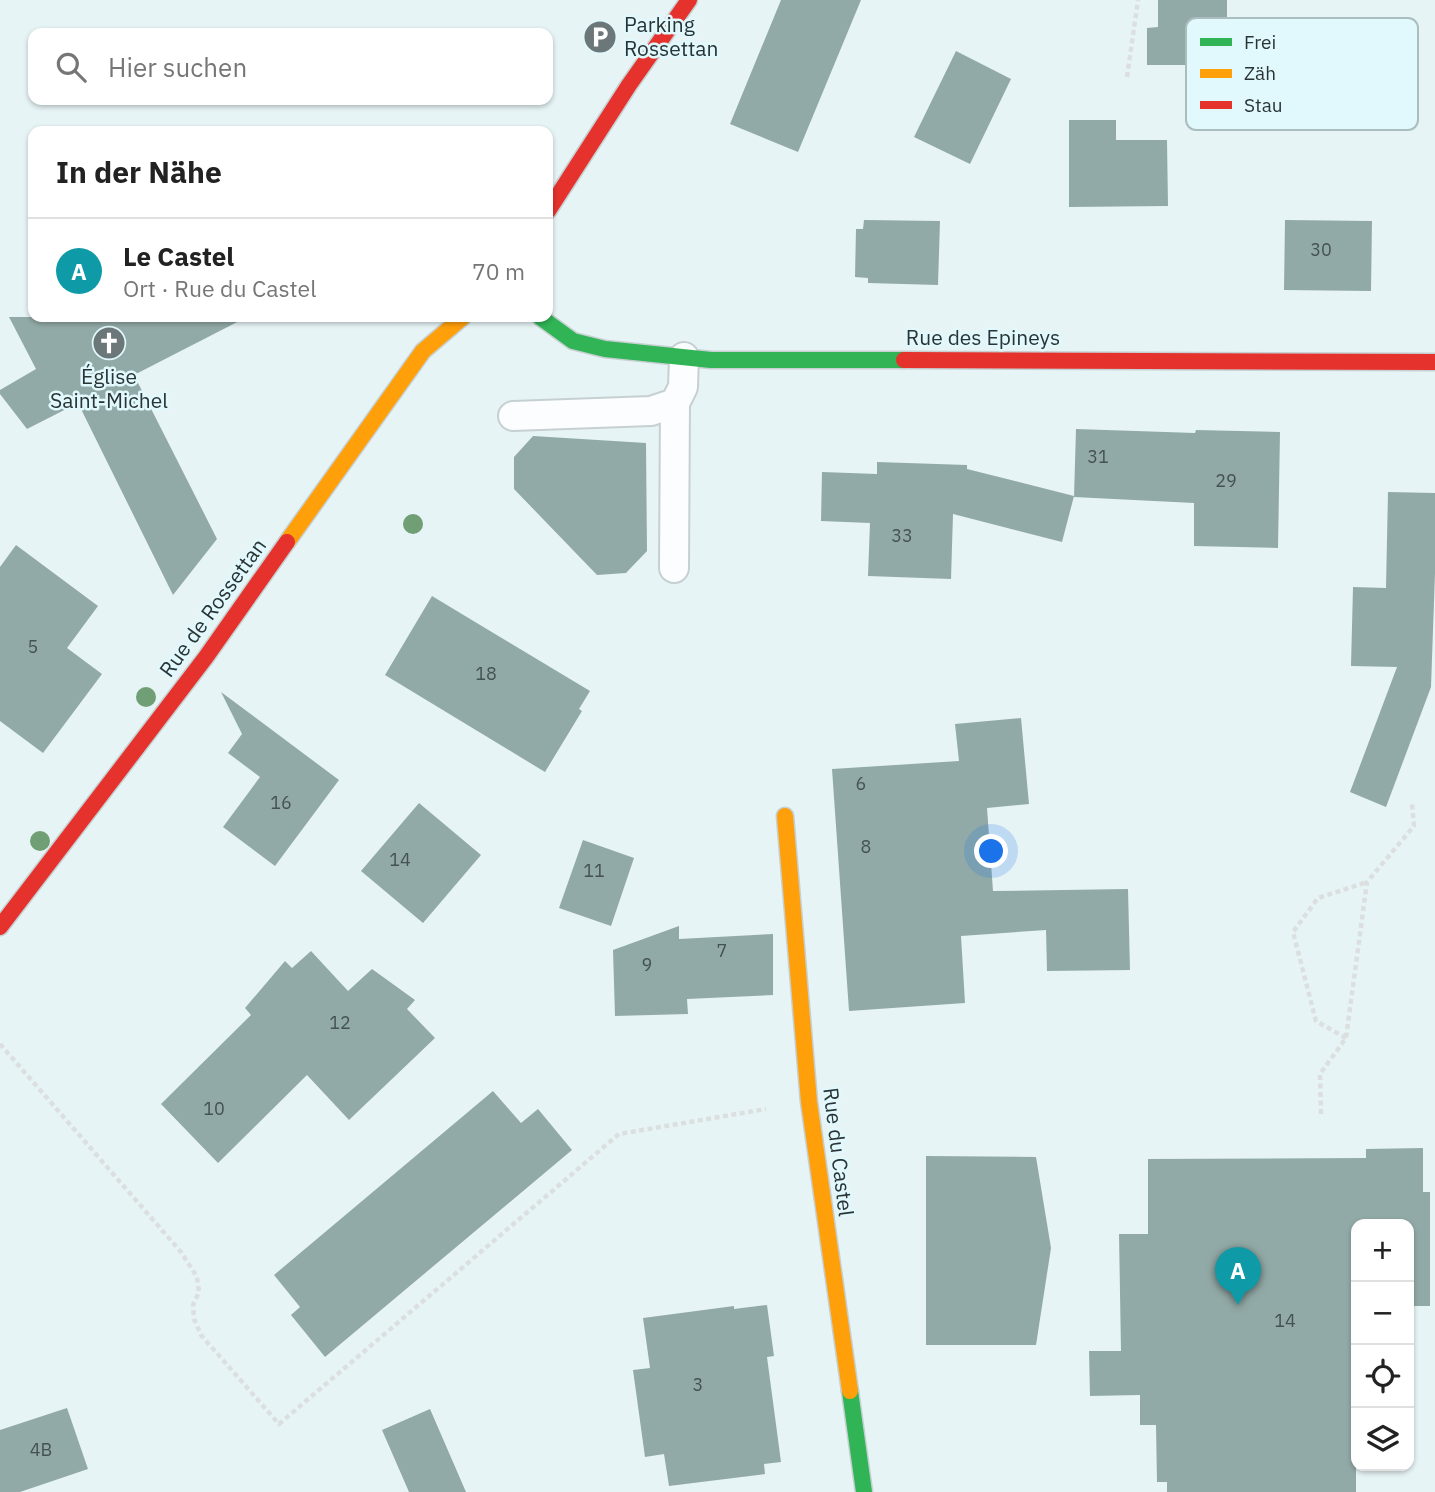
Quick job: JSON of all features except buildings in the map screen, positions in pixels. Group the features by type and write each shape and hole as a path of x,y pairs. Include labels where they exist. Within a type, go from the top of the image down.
{"street":[{"path":"553,203 629,85 689,0"},
{"name":"Rue de Rossettan","path":"0,927 206,657 423,351 457,322"},
{"name":"Rue des Epineys","path":"547,322 573,341 605,349 711,360 1141,359 1435,362"},
{"name":"Rue du Castel","path":"785,816 810,1102 864,1492"}],"lane":[{"path":"674,568 675,402 683,387 684,357"},
{"path":"513,416 652,411 675,402"}],"path":[{"path":"1127,77 1138,0"},
{"path":"1321,1114 1320,1074 1346,1038 1367,882 1414,825 1412,804"},
{"path":"1346,1038 1316,1021 1293,932 1318,898 1367,882"},
{"path":"0,1044 181,1252 197,1277 199,1292 193,1305 194,1319 201,1335 279,1424 619,1135 810,1102"}],"traffic: fast":[{"path":"547,322 573,341 605,349 711,360 904,360"},
{"path":"850,1391 864,1492"}],"traffic: slow":[{"path":"287,542 423,351 457,322"},
{"path":"785,816 809,1102 850,1391"}],"traffic: jam":[{"path":"553,203 629,85 689,0"},
{"path":"904,360 1435,362"},
{"path":"0,927 206,657 287,542"}],"place":[{"name":"Parking Rossettan","path":"600,37"},
{"name":"Église Saint-Michel","path":"109,343"},
{"name":"Le Castel","path":"1238,1305"}]}
